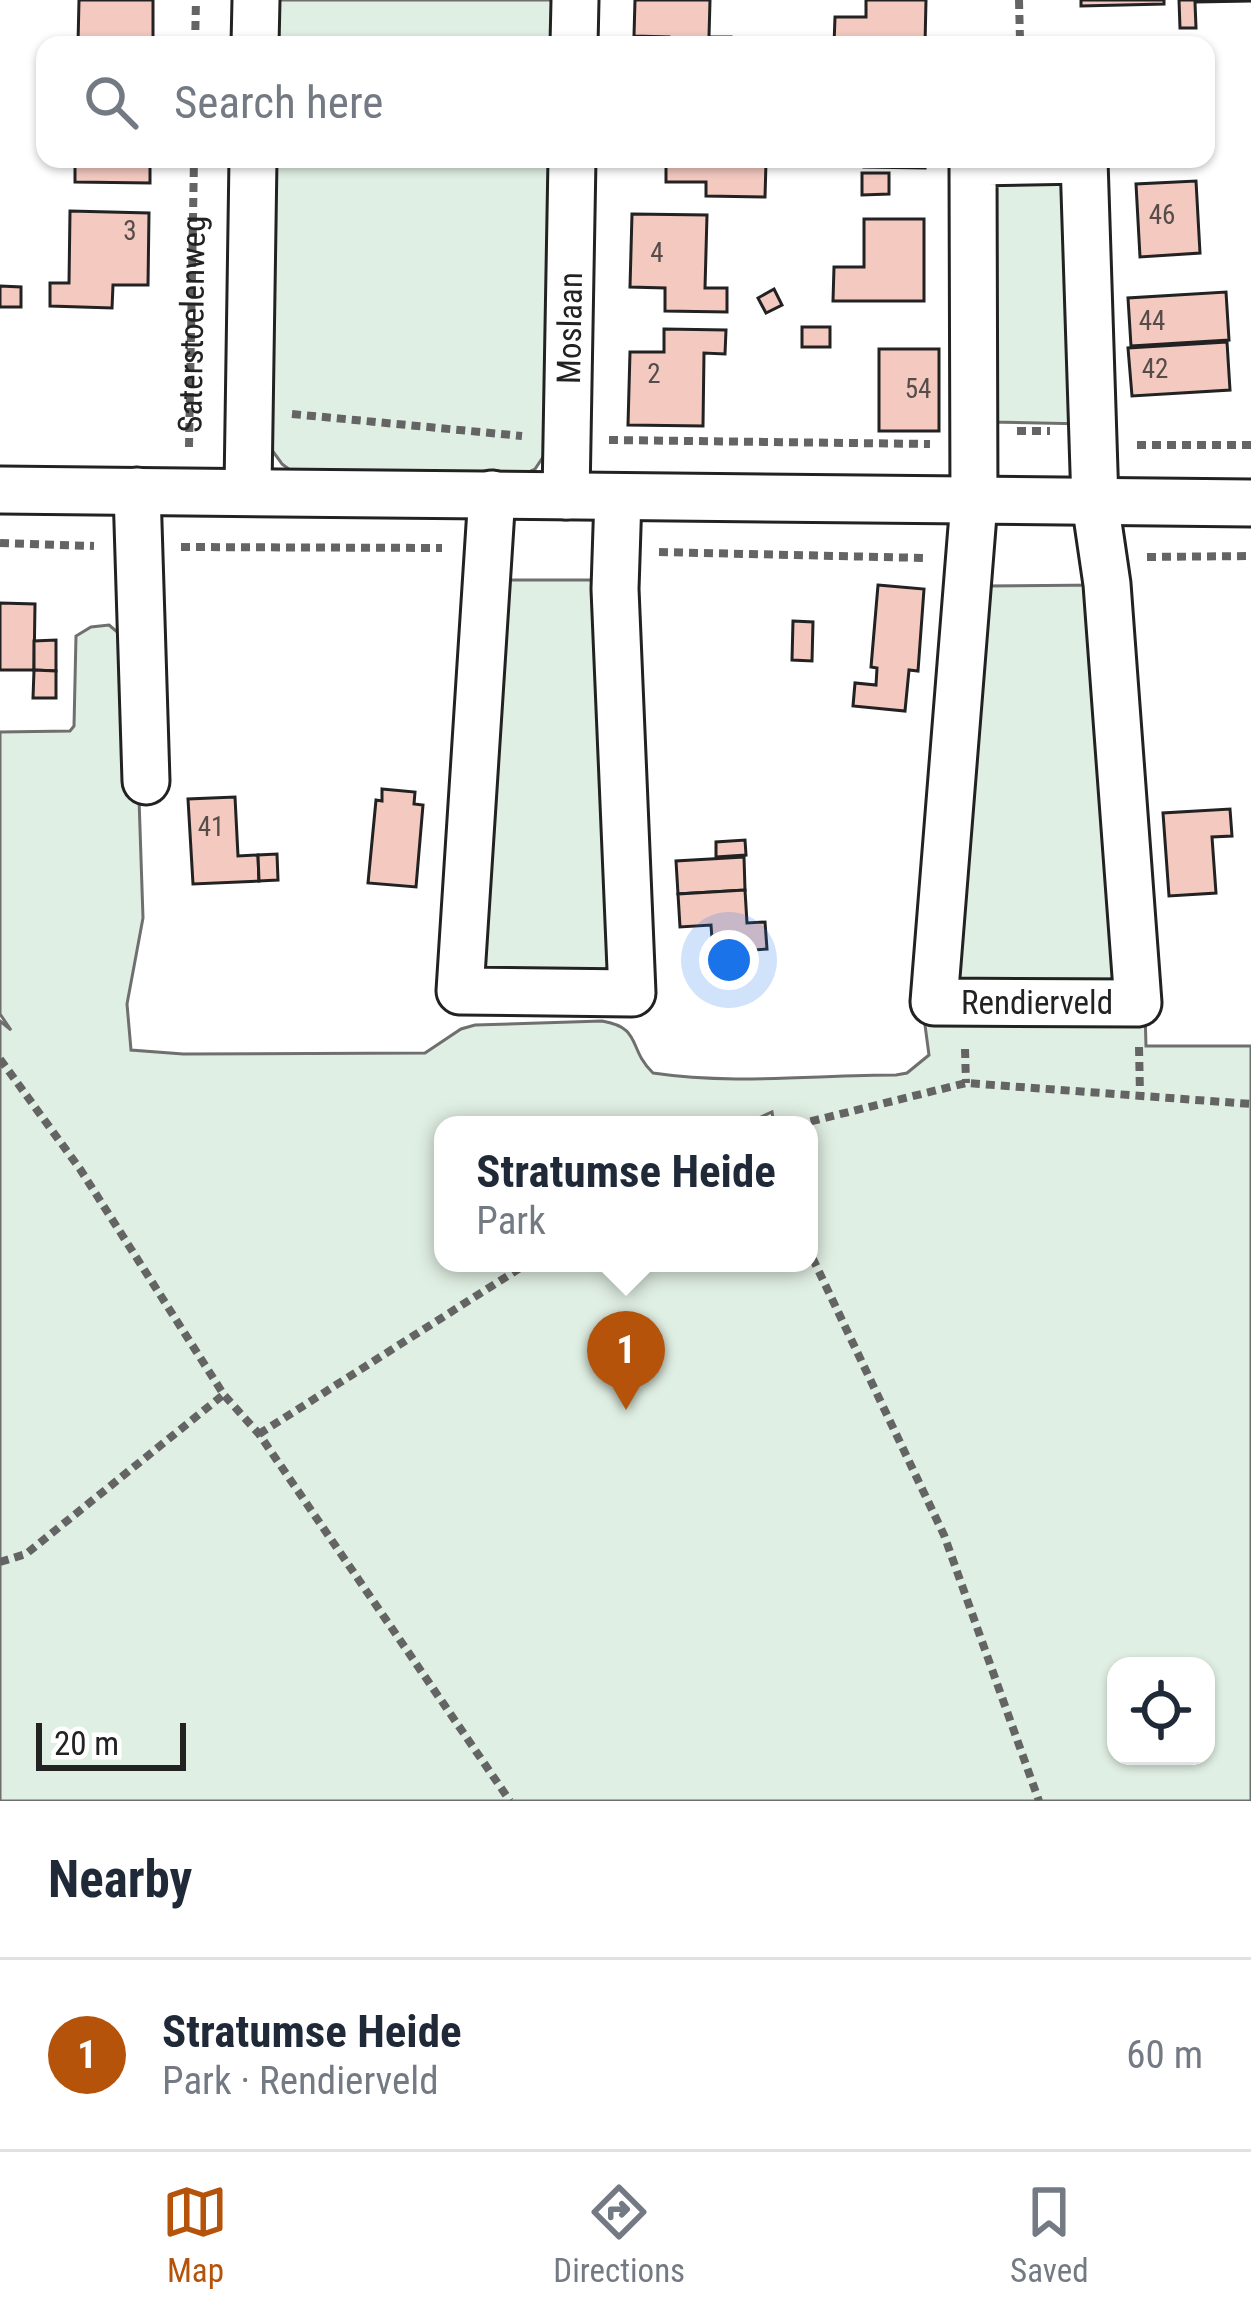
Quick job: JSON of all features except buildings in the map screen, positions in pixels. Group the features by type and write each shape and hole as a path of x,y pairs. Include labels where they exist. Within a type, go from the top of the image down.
{"street":[{"path":"255,36 256,0"},
{"path":"574,36 575,0"},
{"name":"Saterstoelenweg","path":"248,489 253,168"},
{"name":"Moslaan","path":"566,496 572,168"},
{"name":"Rendierveld","path":"973,168 974,502 934,1002 1138,1003 1095,502 1084,168"},
{"path":"0,490 1251,502"},
{"path":"137,491 146,781"},
{"path":"492,494 460,991 632,993 618,497"}],"path":[{"path":"195,36 196,0"},
{"path":"1019,0 1020,36"},
{"name":"Saterstoelenweg","path":"189,490 194,168"},
{"path":"974,432 1251,445"},
{"path":"0,543 489,548"},
{"path":"616,551 970,559"},
{"path":"1103,557 1251,556"},
{"path":"0,1059 80,1169 224,1395 259,1434 510,1801"},
{"path":"818,1120 966,1083 1251,1104"},
{"path":"818,1270 944,1535 1039,1801"},
{"path":"259,1434 514,1272"},
{"path":"0,1562 26,1553 224,1395"}],"green space":[{"path":"275,0 557,0 556,36 274,36"},
{"path":"272,168 554,168 547,451 535,469 515,478 294,473 269,446"},
{"path":"1067,175 1086,424 988,422 988,180"},
{"path":"498,580 605,580 623,970 476,981"},
{"path":"1100,585 1128,996 939,995 983,586"},
{"path":"109,625 122,636 135,679 143,918 127,1004 131,1050 425,1053 475,1025 602,1021 629,1034 653,1073 744,1079 896,1075 907,1073 929,1055 923,1010 1145,1010 1146,1046 1251,1046 1251,1801 0,1801 0,1021 11,1030 0,1014 0,732 70,731 74,726 76,636 91,627"}],"place":[{"name":"Stratumse Heide","path":"626,1410"}]}
